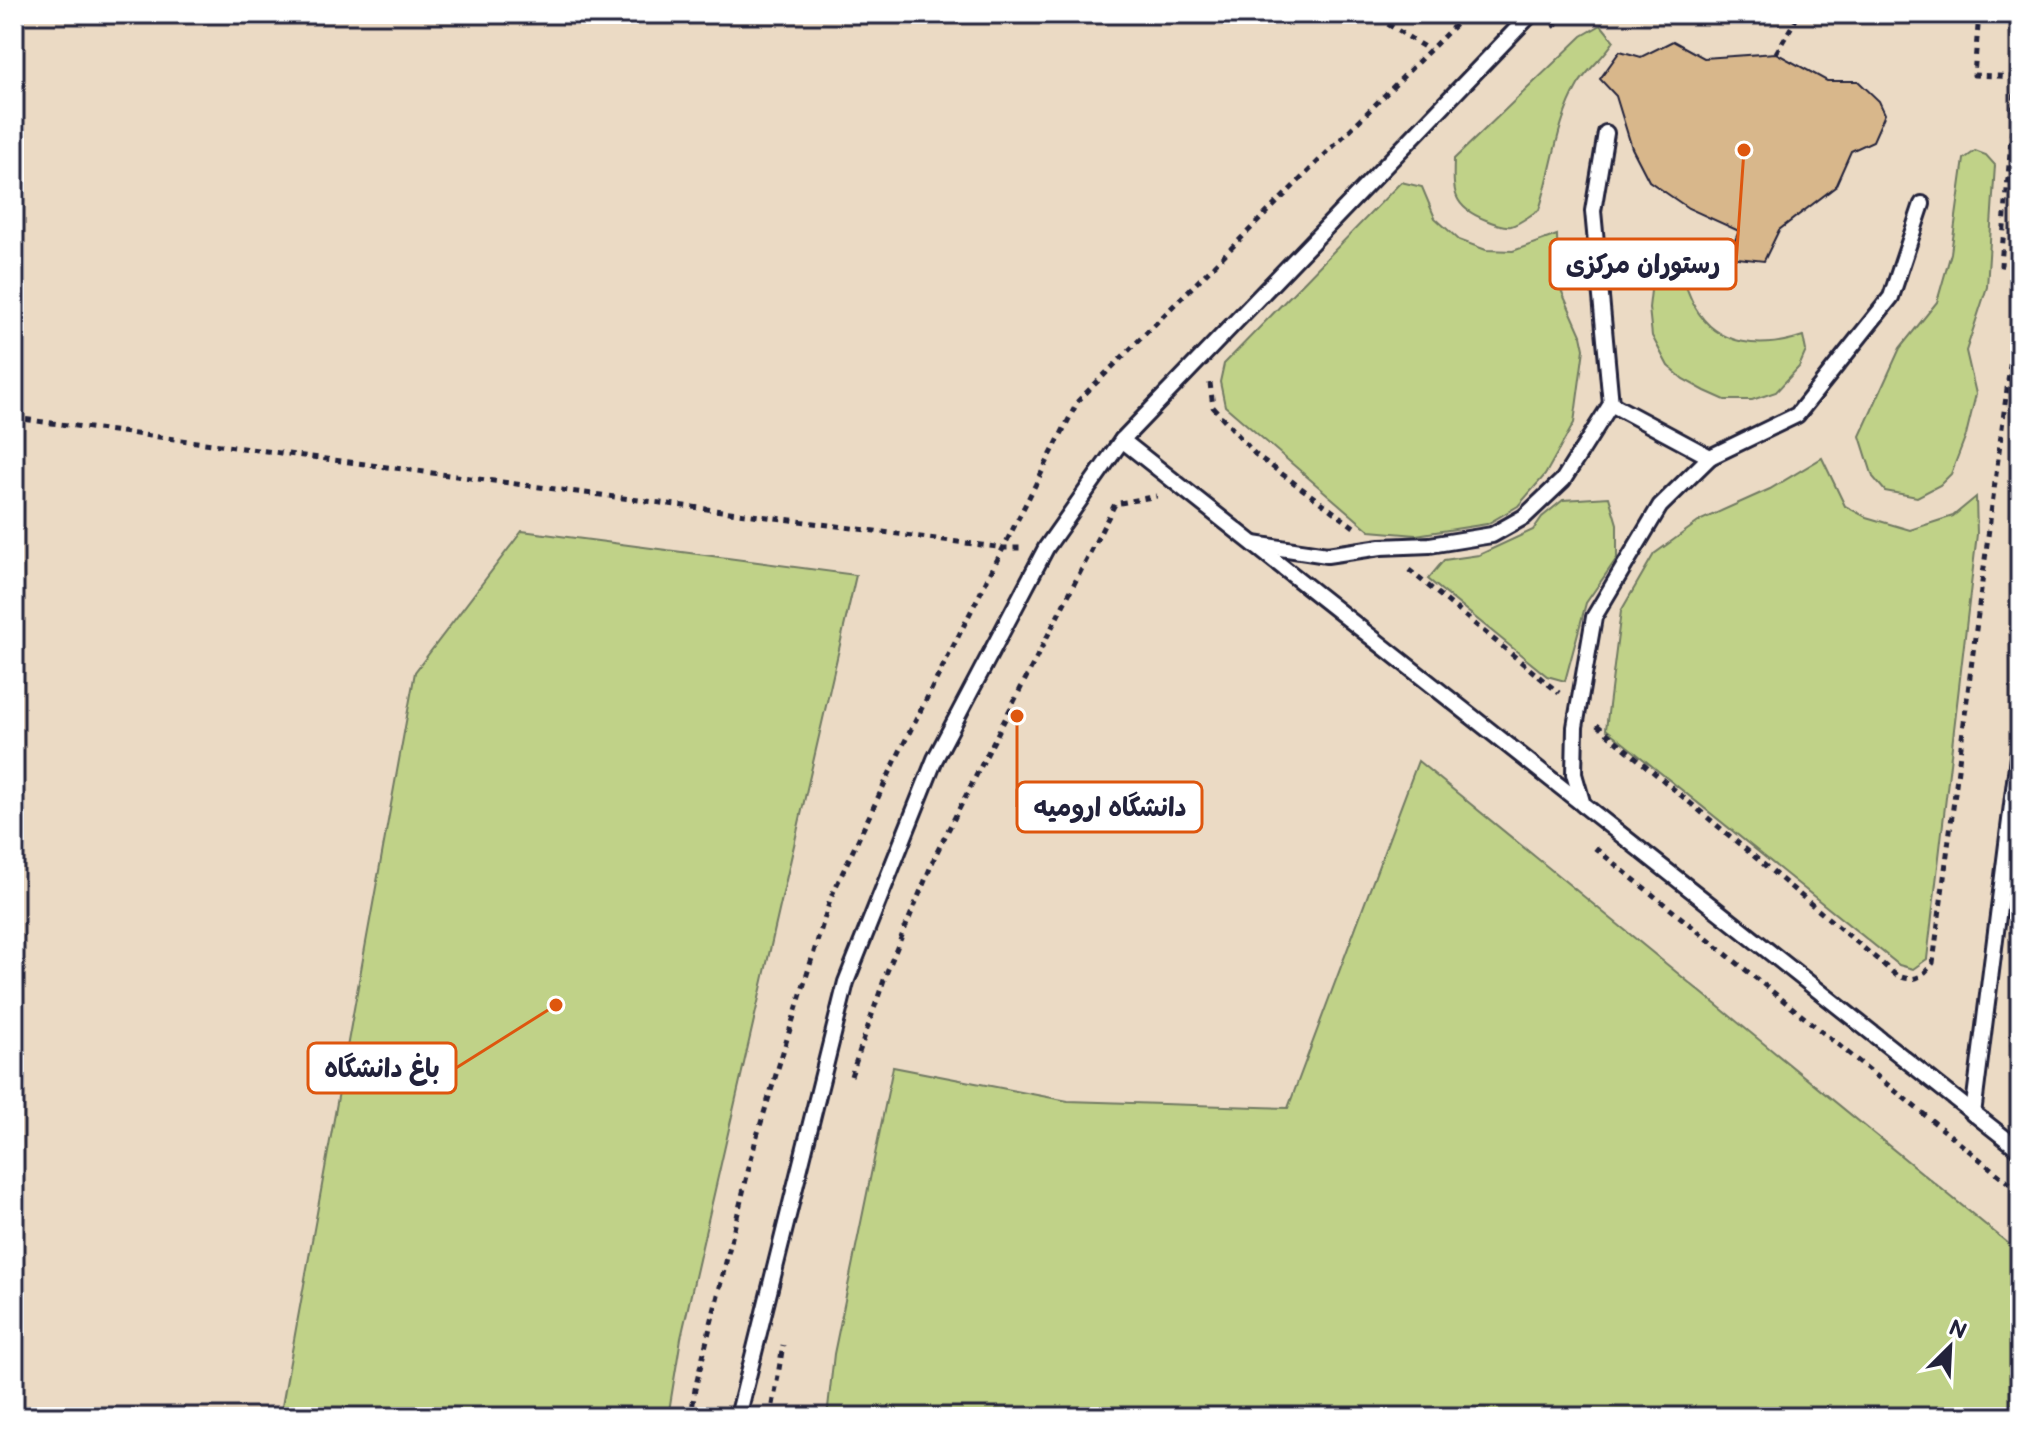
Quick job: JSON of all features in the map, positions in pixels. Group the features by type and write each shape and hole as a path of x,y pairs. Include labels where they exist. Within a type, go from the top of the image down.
{"lane":[{"path":"738,1417 846,982 935,759 1046,548 1122,440 1531,14"},
{"path":"1253,543 1327,555 1381,547 1430,545 1492,535 1524,517 1563,480 1611,404 1593,211 1606,133"},
{"path":"1584,805 1574,774 1578,709 1594,617 1660,506 1710,457 1797,415 1891,297 1922,204"},
{"path":"1611,404 1710,457"},
{"path":"1122,440 2020,1150"},
{"path":"1973,1114 2020,741"}],"path":[{"path":"1390,14 1386,23 1429,50"},
{"path":"691,1417 695,1389 756,1139 831,897 901,749 1078,401 1466,14"},
{"path":"1776,53 1799,14"},
{"path":"1979,14 1974,75 2016,77 2001,265 2020,267"},
{"path":"1209,373 1213,407 1255,454 1381,547 1896,975 1908,980 1922,977 1933,963 2020,288"},
{"path":"14,418 1004,548 1046,548"},
{"path":"851,1074 886,974 936,854 1115,504 1159,496"},
{"path":"2020,972 2012,1042 2015,1073 2020,1077"}],"shaded area":[{"path":"14,14 2020,14 2020,1417 14,1417"}],"green space":[{"path":"1601,25 1614,41 1582,79 1571,100 1539,210 1508,226 1491,222 1467,210 1457,197 1454,159 1582,36"},
{"path":"1975,151 1986,155 1995,165 1987,287 1966,351 1976,394 1966,435 1951,474 1940,485 1917,497 1885,491 1873,477 1860,436 1900,348 1937,302 1951,253 1964,159"},
{"path":"1401,182 1422,187 1435,218 1459,240 1486,250 1513,251 1557,235 1558,283 1584,349 1574,423 1545,475 1518,506 1487,524 1416,535 1370,531 1225,406 1220,382 1224,364"},
{"path":"1665,269 1679,272 1705,321 1729,338 1772,343 1803,336 1806,351 1799,367 1776,392 1752,400 1725,400 1683,379 1668,366 1652,336 1649,308 1652,282"},
{"path":"1822,458 1845,506 1866,517 1910,530 1953,516 1976,497 1977,534 1927,959 1913,969 1899,965 1606,729 1621,611 1654,554 1701,520 1770,489"},
{"path":"1609,497 1617,524 1617,558 1586,603 1565,681 1547,676 1428,579 1444,560 1479,555 1533,530 1542,517 1563,500"},
{"path":"522,531 856,575 681,1338 668,1417 280,1417 415,672"},
{"path":"1418,761 2020,1253 2020,1417 827,1417 834,1354 893,1067 1068,1101 1288,1108"}],"building":[{"path":"1673,41 1704,58 1776,53 1827,81 1858,81 1879,101 1885,114 1873,141 1851,151 1835,187 1779,230 1764,261 1728,257 1739,231 1688,208 1649,181 1632,148 1616,96 1600,79 1620,51 1641,57"}],"place":[{"name":"رستوران مرکزی","path":"1744,150"},
{"name":"دانشگاه ارومیه","path":"1017,716"},
{"name":"باغ دانشگاه","path":"556,1005"}]}
